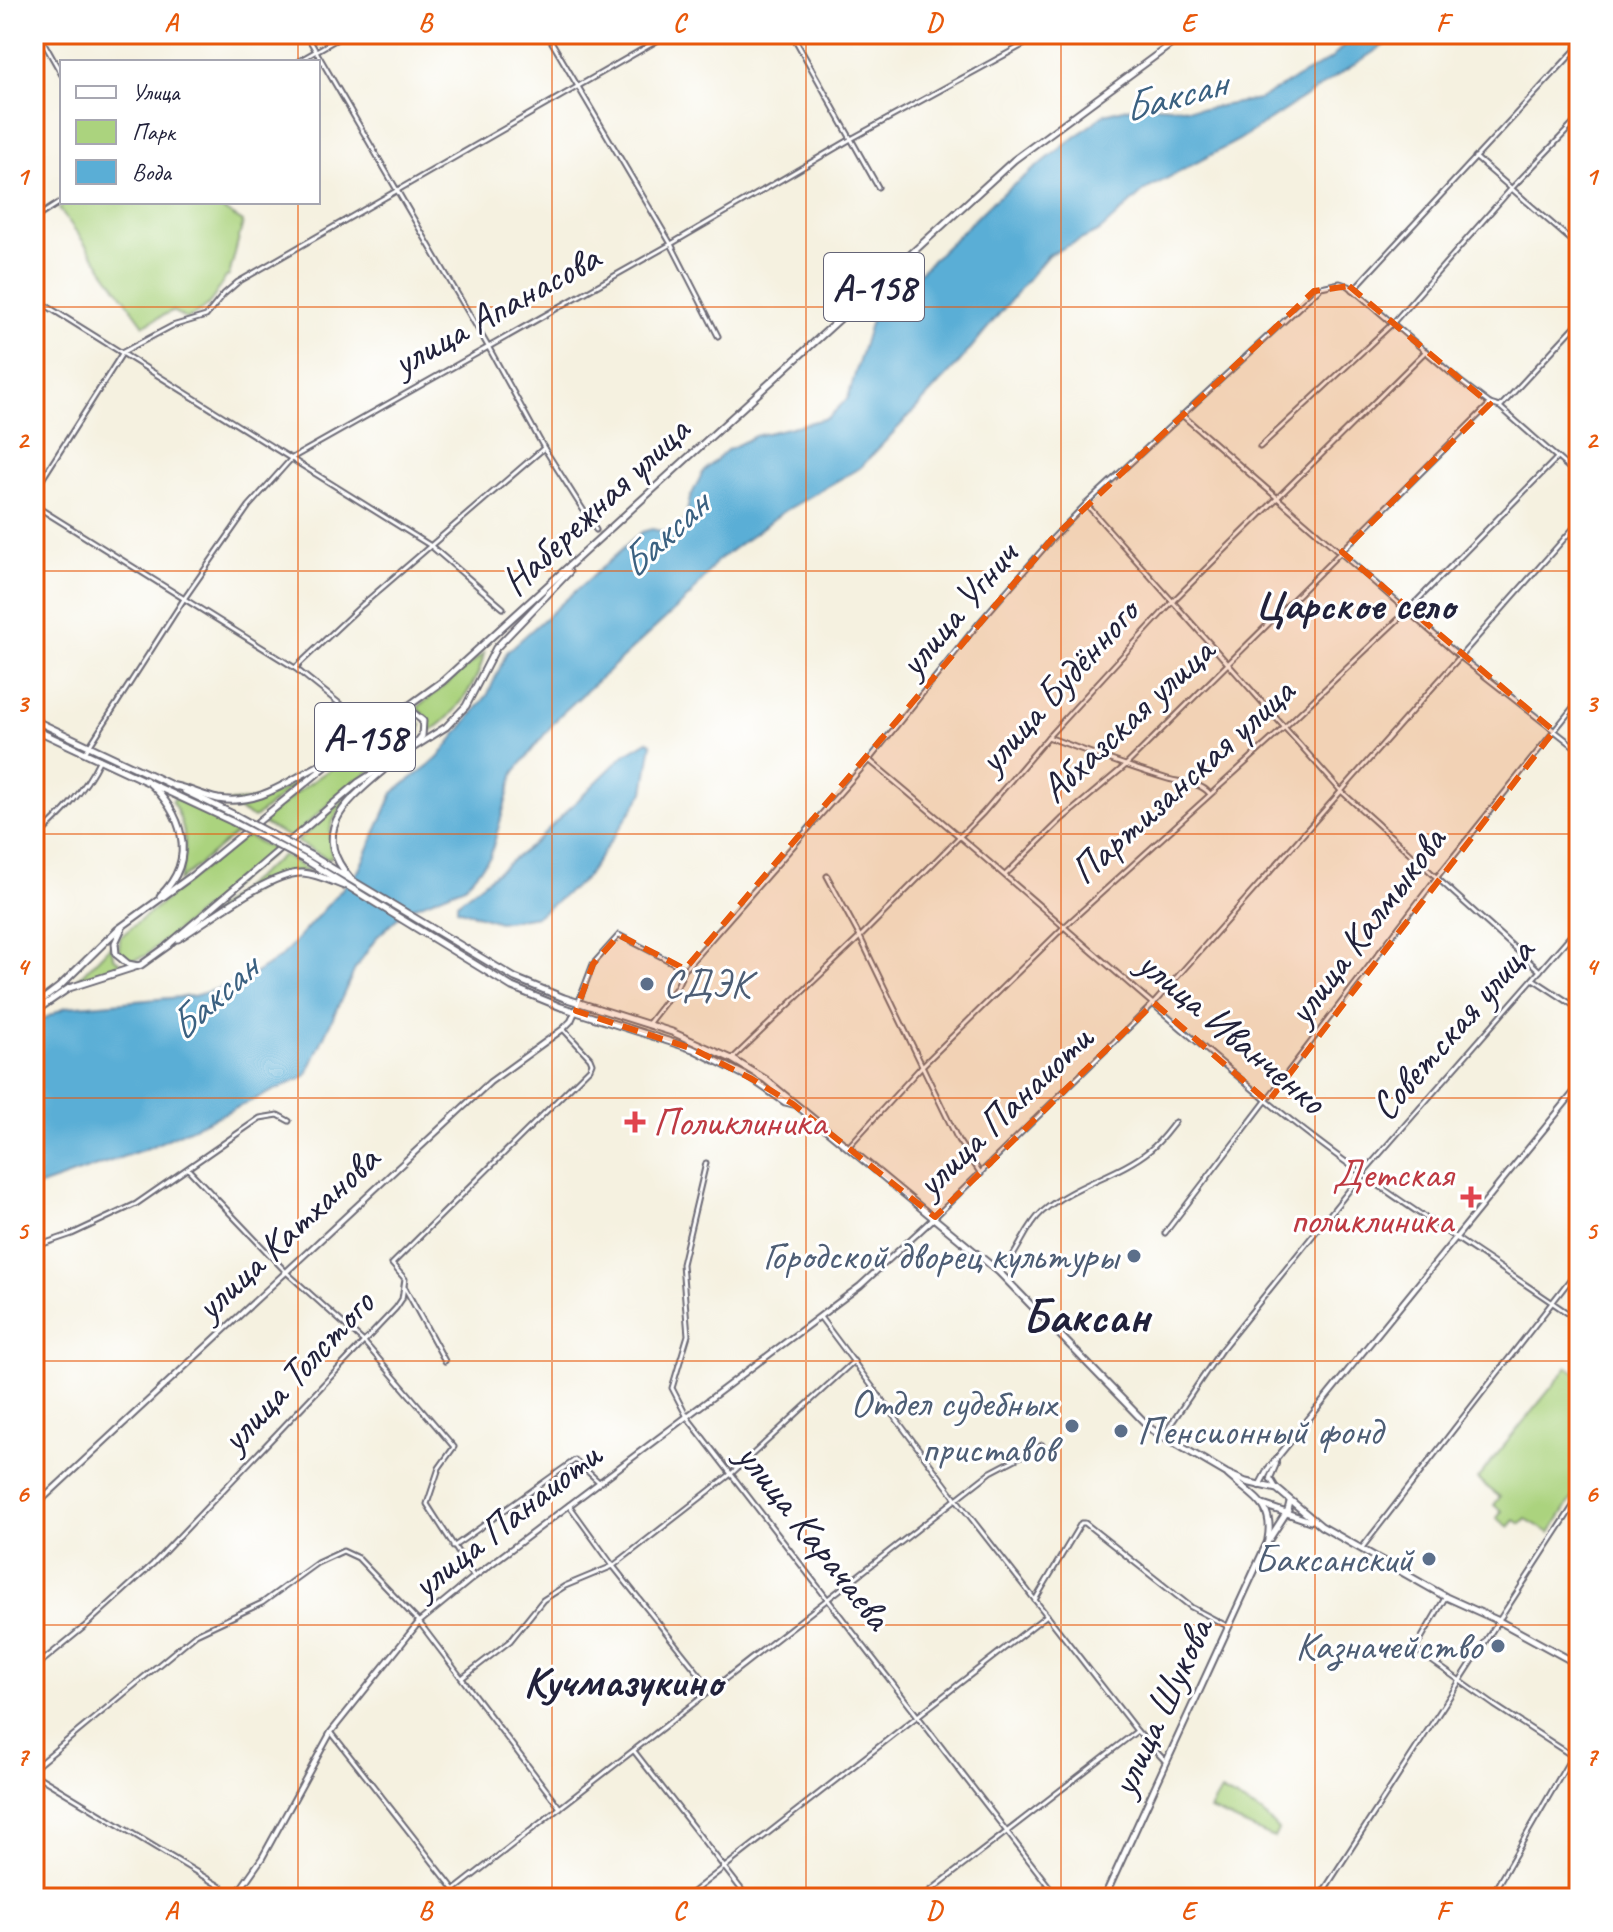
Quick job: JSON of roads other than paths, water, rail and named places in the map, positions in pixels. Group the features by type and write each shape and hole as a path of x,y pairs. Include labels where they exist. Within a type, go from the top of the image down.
{"main road":[{"name":"Набережная улица","path":"34,1009 125,924 193,875 336,758 461,666 1014,160 1185,34"},
{"name":"А-158","path":"34,1009 69,988 141,965 359,782 434,737 457,717 496,648 579,560"},
{"path":"399,714 416,714 424,726 422,736 406,753"},
{"path":"34,720 175,786 350,878 503,971 579,1003 648,1024 732,1059 780,1090 793,1104 999,1272 1151,1429 1226,1473 1246,1482 1277,1489 1315,1522 1361,1549 1446,1597 1497,1620 1579,1665"},
{"path":"34,729 233,818"},
{"path":"175,786 218,799 253,798 280,788 336,758"},
{"path":"350,878 332,851 331,836 336,819 351,799 395,760"},
{"path":"146,780 170,804 180,827 182,845 174,879 147,909"},
{"path":"308,858 344,886 512,987 693,1049 793,1104"},
{"path":"167,946 283,876 301,873 344,886"},
{"path":"125,924 116,938 116,954 128,964 141,965"},
{"path":"1226,1473 1262,1505 1270,1519 1268,1540"},
{"path":"1256,1498 1259,1486"},
{"name":"улица Шукова","path":"1104,1898 1268,1540 1290,1507 1290,1501"},
{"path":"1262,1505 1315,1522"},
{"path":"1279,1523 1293,1516"}],"street":[{"path":"39,34 60,71"},
{"path":"306,34 544,448 596,530"},
{"path":"300,60 346,34"},
{"path":"547,34 671,244 718,336"},
{"path":"34,492 123,352 172,326 206,316 238,282 669,34"},
{"path":"792,34 878,187"},
{"name":"улица Апанасова","path":"85,753 184,599 249,506 292,458 851,139 1043,34"},
{"path":"1579,46 1353,290 1490,404 1500,407 1579,477"},
{"path":"1260,447 1392,324 1511,189 1579,118"},
{"path":"1475,157 1579,247"},
{"path":"34,219 60,202"},
{"name":"улица Угнич","path":"648,1024 676,988 685,969 869,760 1011,585 1086,504 1314,291 1340,283 1353,290"},
{"path":"34,298 431,546 503,608"},
{"path":"1500,407 1579,322"},
{"name":"улица Будённого","path":"732,1059 860,937 983,813 1173,601 1426,351"},
{"name":"Абхазская улица","path":"1006,874 1062,819 1125,766 1490,404"},
{"path":"1182,415 1459,656 1579,750"},
{"path":"295,668 362,605 544,448"},
{"name":"Партизанская улица","path":"848,1148 921,1067 1064,927 1286,726 1407,611 1557,458"},
{"path":"1086,504 1341,791 1541,971"},
{"path":"34,505 295,668 365,724"},
{"name":"улица Панаиоти","path":"235,1897 262,1858 331,1732 419,1622 897,1254 1154,1003 1579,522"},
{"name":"улица Калмыкова","path":"1165,1233 1437,877 1579,700"},
{"path":"1048,737 1125,766 1183,784 1199,785 1209,793"},
{"path":"34,840 79,795 100,759"},
{"name":"улица Иванченко","path":"869,760 1006,874 1268,1102 1363,1173 1579,1321"},
{"path":"827,876 860,937 958,1140 981,1174"},
{"name":"Советская улица","path":"1163,1436 1221,1350 1363,1173 1579,926"},
{"path":"579,1003 593,964 619,935 685,969"},
{"path":"1533,979 1579,1009"},
{"name":"улица Катханова","path":"34,1507 490,1082 563,1029 579,1003"},
{"name":"улица Толстого","path":"34,1668 153,1564 396,1308 405,1288 405,1279 392,1264 590,1068 590,1058 563,1029"},
{"path":"1259,1486 1263,1477 1579,1086"},
{"path":"34,1247 72,1234 136,1204 260,1118 278,1115 289,1121"},
{"path":"999,1272 1008,1265 1041,1213 1078,1189 1148,1152 1175,1122"},
{"name":"улица Карачаева","path":"706,1163 682,1264 688,1335 672,1388 687,1417 1058,1898"},
{"path":"188,1169 286,1272 365,1343 454,1447 439,1468 427,1504 474,1577"},
{"path":"1361,1549 1579,1268"},
{"path":"405,1288 445,1361"},
{"path":"819,1316 957,1500 1137,1731 1166,1762"},
{"path":"462,1678 510,1641 543,1600 565,1586 613,1566 731,1474 854,1361"},
{"path":"444,1898 991,1472 1042,1445"},
{"path":"1277,1489 1270,1478 1281,1455"},
{"path":"453,1547 575,1460 599,1482"},
{"path":"1246,1482 1255,1482 1263,1477"},
{"path":"1319,1898 1579,1497"},
{"path":"569,1505 613,1566 712,1690"},
{"path":"1035,1600 1081,1523 1085,1523 1191,1607 1229,1627"},
{"path":"34,1768 196,1634 262,1603 317,1563 343,1551 358,1558 419,1622 560,1808"},
{"path":"1446,1597 1415,1649 1574,1757"},
{"path":"685,1898 1047,1615"},
{"path":"921,1898 1137,1731"},
{"path":"331,1732 461,1898"},
{"path":"1490,1898 1579,1744"},
{"path":"634,1751 748,1898"},
{"path":"34,1774 235,1897"}],"water":[{"path":"1354,34 1401,34 1239,140 1145,190 1100,231 1048,255 957,365 861,467 783,512 716,562 691,595 560,715 514,773 490,857 465,886 406,910 377,937 355,969 306,1076 148,1148 34,1188 34,1024 66,1007 193,996 242,982 282,956 359,870 393,793 438,758 488,694 507,652 642,532 652,529 669,533 678,530 685,521 690,498 703,472 727,450 755,436 828,418 848,398 871,320 993,201 1105,114 1139,105 1204,109 1259,99 1331,59"},
{"path":"648,741 652,743 644,792 585,879 537,916 499,922 457,909 457,903 533,844 624,755"}],"place":[{"name":"СДЭК","path":"647,984"},
{"name":"Поликлиника","path":"635,1122"},
{"name":"Детская поликлиника","path":"1471,1197"},
{"name":"Городской дворец культуры","path":"1134,1256"},
{"name":"Отдел судебных приставов","path":"1072,1426"},
{"name":"Пенсионный фонд","path":"1121,1431"},
{"name":"Баксанский","path":"1429,1559"},
{"name":"Казначейство","path":"1498,1646"}],"district":[{"name":"Царское село","path":"1355,605"},
{"name":"Баксан","path":"1086,1316"},
{"name":"Кучмазукино","path":"623,1681"}]}
